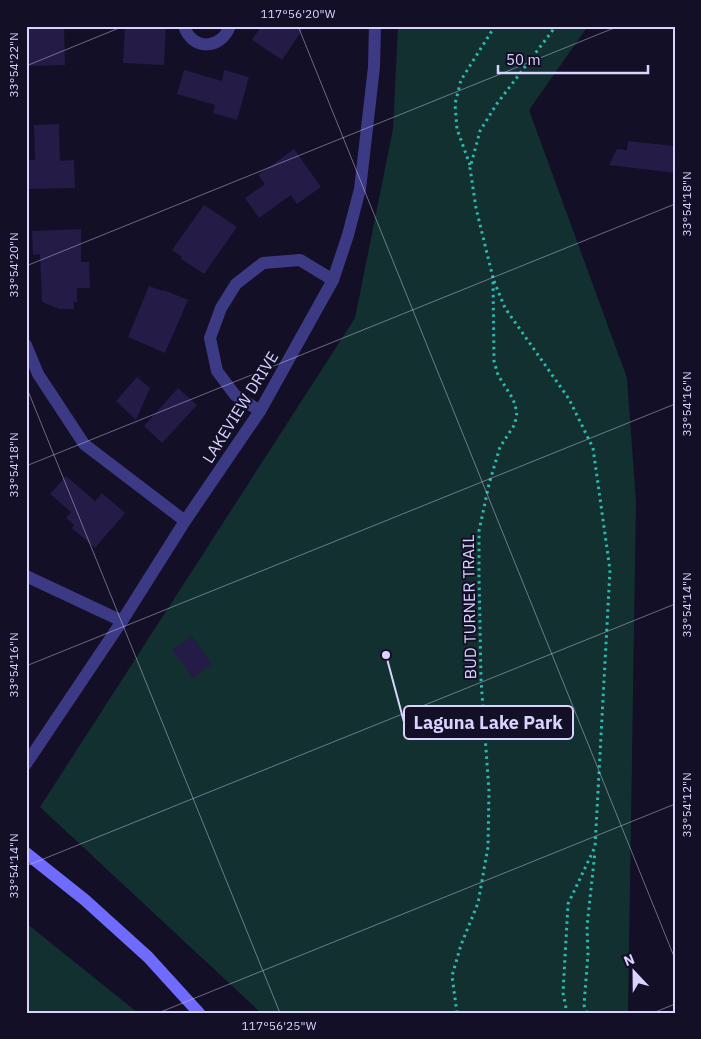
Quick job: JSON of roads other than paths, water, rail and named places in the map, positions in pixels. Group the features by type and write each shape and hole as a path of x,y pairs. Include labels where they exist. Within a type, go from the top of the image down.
{"main road":[{"path":"26,853 85,900 148,957 199,1013"}],"street":[{"path":"184,26 187,34 192,39 208,44 216,43 230,26"},
{"name":"LAKEVIEW DRIVE","path":"26,764 122,621 185,521 260,412 333,280 348,235 360,189 374,67 375,26"},
{"path":"260,412 234,396 217,371 210,338 221,308 236,284 263,263 300,260 333,280"},
{"path":"26,345 38,374 84,444 185,521"},
{"path":"26,576 122,621"}],"place":[{"name":"Laguna Lake Park","path":"386,655"}]}
